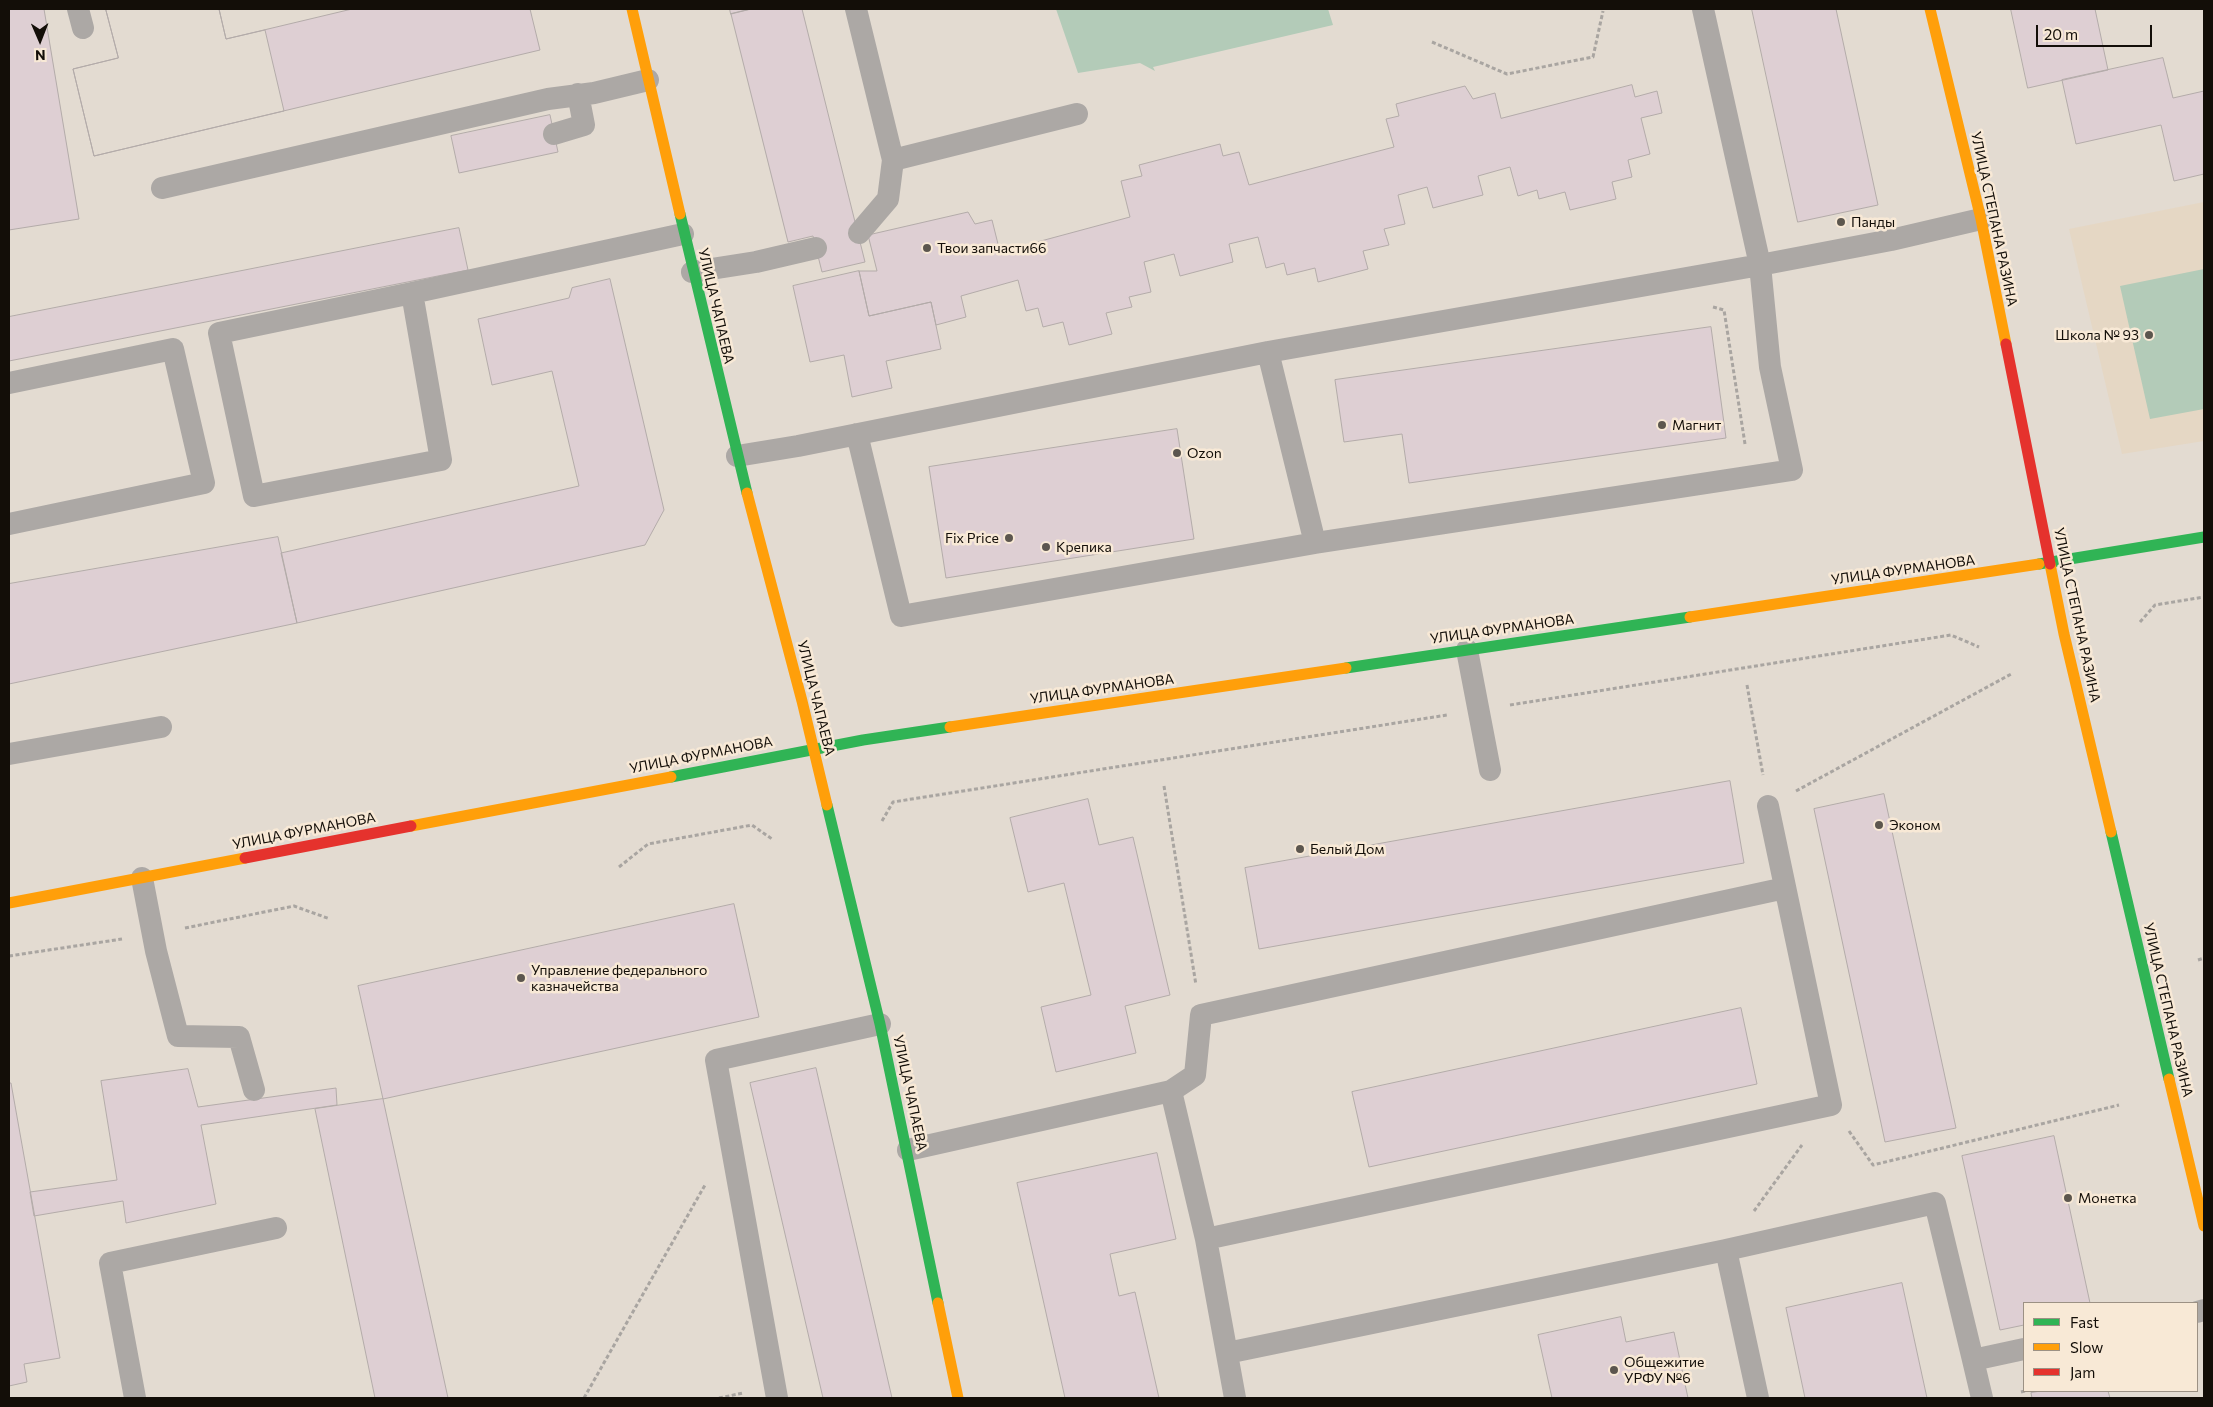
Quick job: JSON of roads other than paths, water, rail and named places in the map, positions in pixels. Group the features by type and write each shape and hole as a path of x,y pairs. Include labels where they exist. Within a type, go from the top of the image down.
{"main road":[{"name":"УЛИЦА ЧАПАЕВА","path":"632,9 736,456 814,749 880,1024 908,1150 958,1398"},
{"name":"УЛИЦА СТЕПАНА РАЗИНА","path":"1930,9 1980,220 2064,634 2204,1226"},
{"name":"УЛИЦА ФУРМАНОВА","path":"9,903 873,738 2049,563 2126,548 2204,537"}],"lane":[{"path":"856,9 893,160 888,199 858,233"},
{"path":"857,434 900,616 1315,543 1792,470 1770,368 1760,265 1703,9"},
{"path":"162,188 578,94 594,93 648,80"},
{"path":"554,134 584,125 578,94"},
{"path":"893,160 1077,114"},
{"path":"736,456 857,434 1268,352 1760,265 1891,240 1980,220"},
{"path":"412,293 441,460 254,496 219,334 684,234"},
{"path":"692,272 756,262 816,248"},
{"path":"9,383 173,349 204,483 9,524"},
{"path":"1268,352 1315,543"},
{"path":"1467,650 1490,770"},
{"path":"9,754 161,727"},
{"path":"1206,1239 1831,1105 1768,806"},
{"path":"142,878 156,951 178,1036 239,1037 254,1090"},
{"path":"908,1150 1171,1091 1195,1075 1201,1015 1785,888"},
{"path":"777,1398 716,1060 880,1024"},
{"path":"1171,1091 1206,1239 1235,1398"},
{"path":"1227,1353 1726,1250 1934,1203 1982,1398"},
{"path":"135,1398 110,1263 276,1228"},
{"path":"1726,1250 1758,1398"},
{"path":"1973,1360 2023,1349"}],"place":[{"name":"Панды","path":"1841,222"},
{"name":"Твои запчасти66","path":"927,248"},
{"name":"Школа № 93","path":"2149,335"},
{"name":"Магнит","path":"1662,425"},
{"name":"Ozon","path":"1177,453"},
{"name":"Fix Price","path":"1009,538"},
{"name":"Крепика","path":"1046,547"},
{"name":"Эконом","path":"1879,825"},
{"name":"Белый Дом","path":"1300,849"},
{"name":"Управление федерального казначейства","path":"521,978"},
{"name":"Монетка","path":"2068,1198"},
{"name":"Общежитие УРФУ №6","path":"1614,1370"}]}
